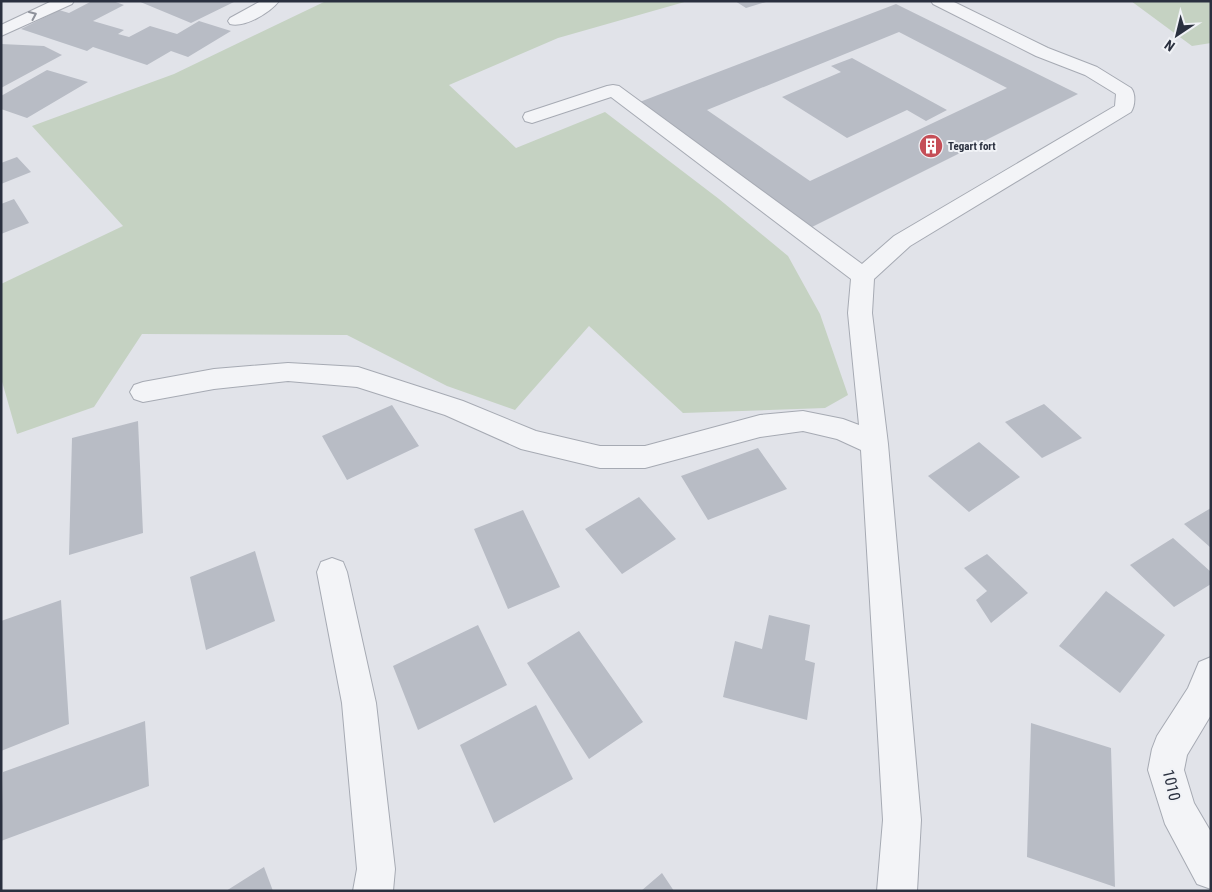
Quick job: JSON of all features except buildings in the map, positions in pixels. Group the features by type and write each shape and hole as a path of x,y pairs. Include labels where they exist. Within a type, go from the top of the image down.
{"street":[{"path":"1,17 35,1"},
{"path":"1,31 66,1"},
{"path":"236,21 262,8 271,1"},
{"path":"897,891 902,820 874,444 860,313 863,276 902,241 1124,108 1125,92 1091,71 1042,52 939,1"},
{"path":"532,117 613,90 863,276"},
{"path":"143,392 214,379 288,372 358,377 454,408 531,441 600,457 646,457 760,426 803,421 843,430 874,444"},
{"path":"332,572 359,702 376,869 373,891"},
{"name":"1010","path":"1211,673 1201,699 1170,749 1166,770 1178,811 1211,870"}],"green space":[{"path":"326,1 688,1 558,38 449,85 516,148 605,112 719,199 788,256 820,314 848,395 825,408 683,413 589,326 515,410 447,386 347,335 142,334 94,407 17,434 1,378 1,284 123,226 32,126 174,74"},
{"path":"1131,1 1211,1 1211,43 1192,46"}],"place":[{"name":"Tegart fort","path":"931,146"}]}
